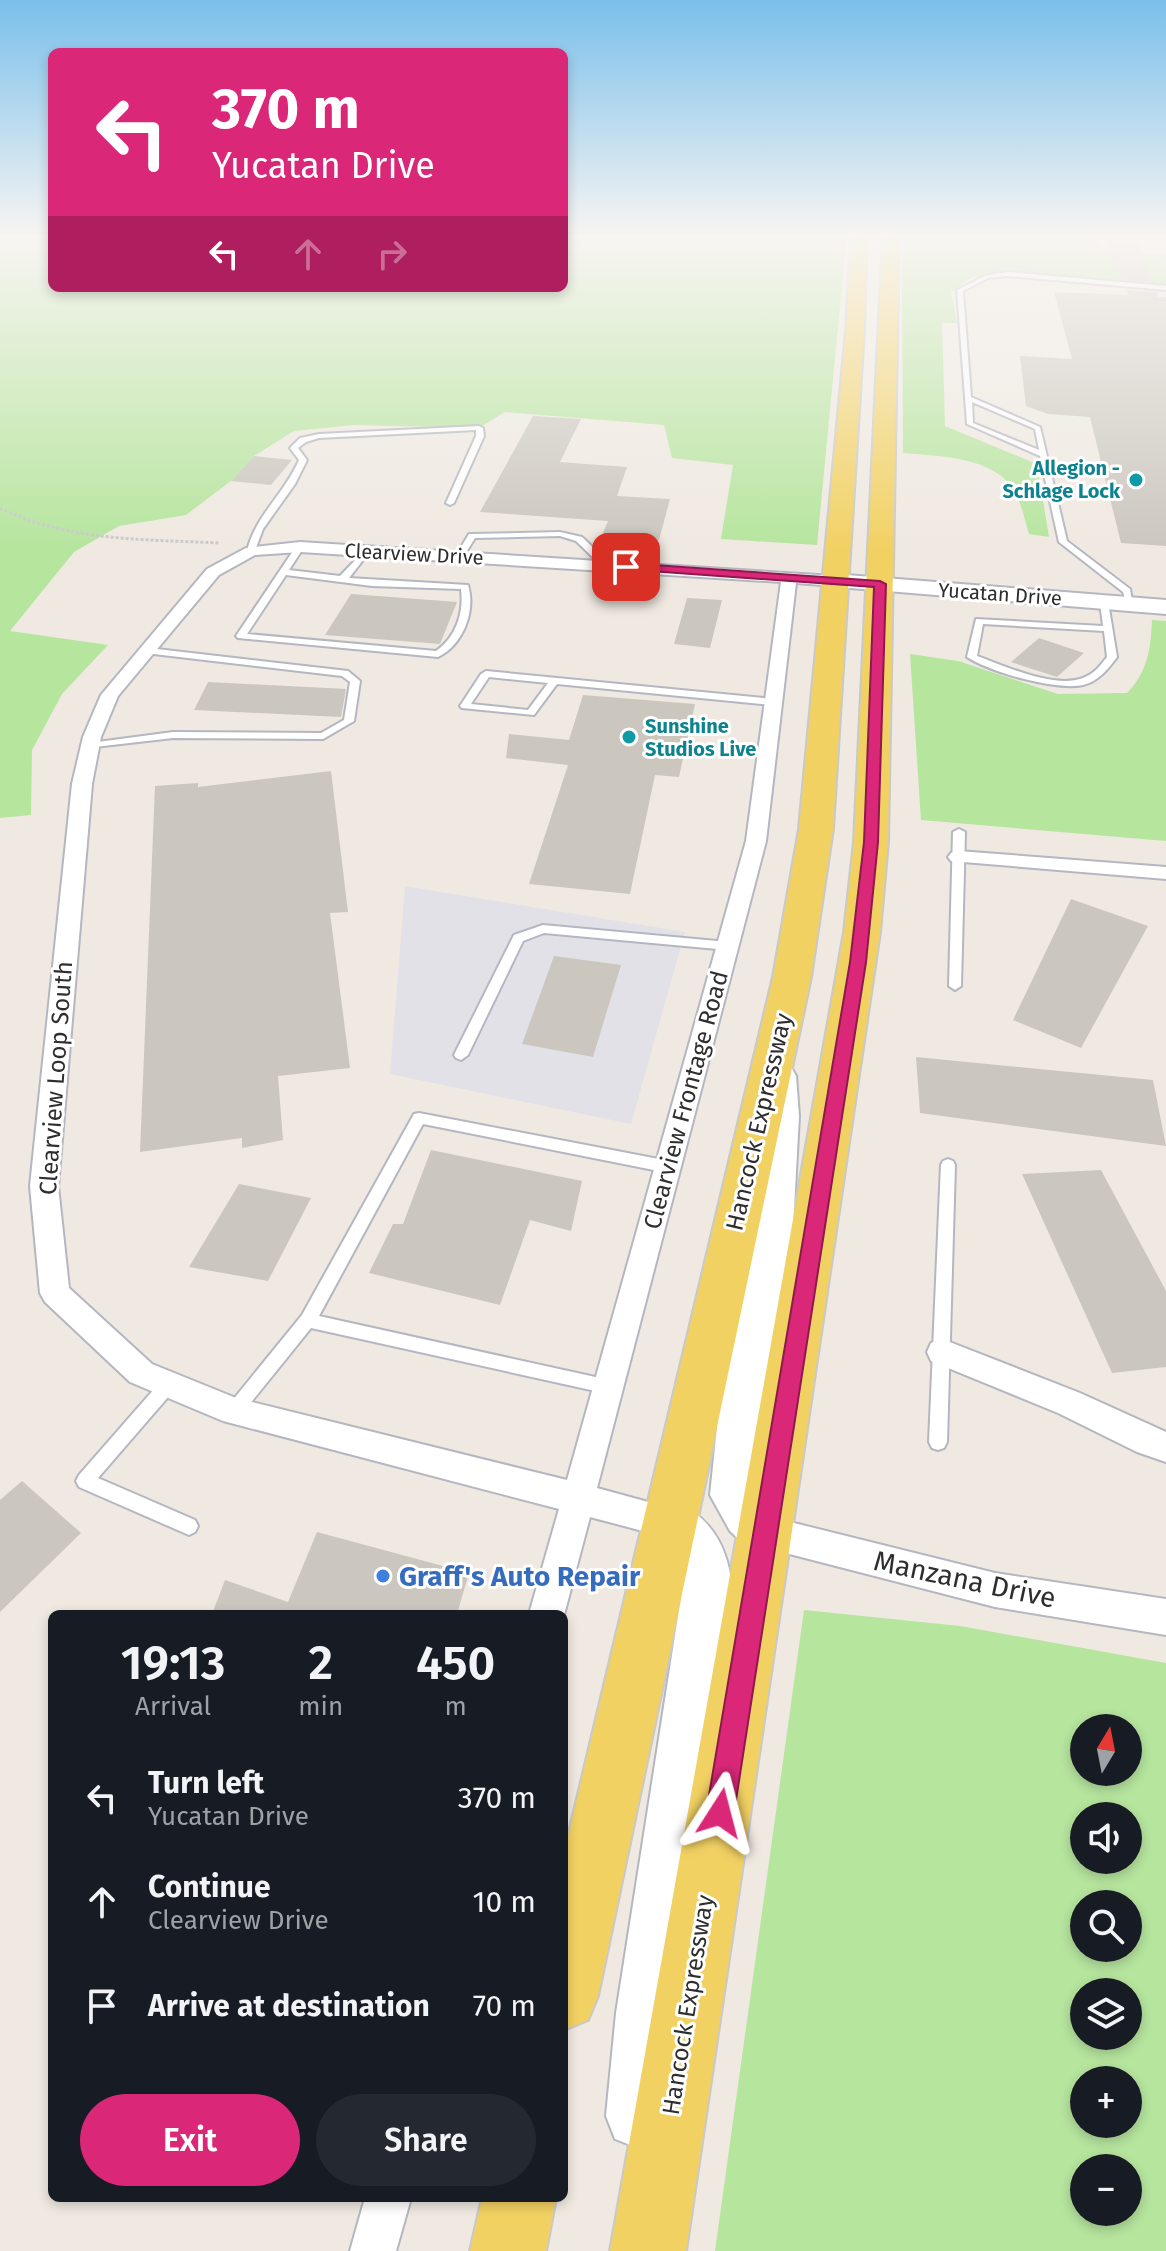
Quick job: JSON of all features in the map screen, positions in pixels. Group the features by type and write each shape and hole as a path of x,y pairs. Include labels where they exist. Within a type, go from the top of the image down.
{"main road":[{"name":"Hancock Expressway","path":"568,1978 792,977 816,829 854,339"},
{"name":"Hancock Expressway","path":"648,2251 862,932 871,842 888,339"},
{"name":"Yucatan Drive","path":"834,581 1166,607"},
{"path":"766,1532 747,1515 734,1495 744,1389 773,1227 780,1116 776,1045"},
{"path":"634,2251 637,2129 647,2013 707,1591 705,1559 692,1538 669,1522"},
{"path":"508,2251 518,2202"}],"street":[{"name":"Clearview Drive","path":"251,551 300,547 834,581"},
{"name":"Clearview Loop South","path":"251,551 213,572 110,695 90,746 82,784 44,1186 55,1293 141,1373 234,1411 669,1522"},
{"name":"Clearview Frontage Road","path":"548,1610 756,841 789,578"},
{"path":"958,857 1166,873"},
{"path":"942,1352 1069,1403 1148,1442 1166,1447"},
{"name":"Manzana Drive","path":"766,1532 995,1590 1166,1617"},
{"path":"373,2251 387,2202"}],"lane":[{"path":"964,339 970,424 1042,454"},
{"path":"968,398 1038,428 1063,542 1127,591 1130,604"},
{"path":"251,551 252,537 298,477 303,460 294,448 303,440 319,436 479,428 480,436 450,503"},
{"path":"459,557 472,536 560,534 579,539 606,565"},
{"path":"284,572 342,580 465,587 469,603 449,647 438,654 241,636 300,547"},
{"path":"342,580 366,551"},
{"path":"1104,602 1109,629 1112,657 1094,678 1073,684 1032,679 972,657 979,621 1109,629"},
{"path":"90,746 173,735 323,736 349,721 355,681 345,673 148,651"},
{"path":"554,681 531,713 465,706 486,674 773,702"},
{"path":"955,986 959,832"},
{"path":"461,1055 518,938 543,929 728,946"},
{"path":"234,1411 308,1320 419,1118 669,1167"},
{"path":"938,1442 948,1165"},
{"path":"308,1320 609,1387"},
{"path":"169,1384 85,1481 189,1526"}],"path":[{"path":"0,508 29,525 94,539 219,543 251,551"}],"shaded area":[{"path":"405,886 685,932 631,1124 390,1074"}],"green space":[{"path":"0,339 837,339 817,545 721,539 733,465 672,458 664,425 505,412 479,428 354,425 294,431 254,456 231,481 186,515 119,526 74,552 10,631 108,645 62,694 32,750 31,815 0,818"},
{"path":"902,339 942,339 945,426 1037,464 1049,537 1029,534 1015,492 1007,481 985,466 958,459 903,453"},
{"path":"1152,620 1166,621 1166,841 921,820 910,654 958,661 1058,694 1127,693 1140,677 1147,659"},
{"path":"804,1610 960,1626 1166,1663 1166,2251 715,2251"}],"building":[{"name":"Allegion - Schlage Lock","path":"1067,339 1166,339 1166,546 1121,543 1090,417 1048,414 1026,406 1020,356 1072,359"},
{"path":"533,416 581,419 560,462 627,467 617,496 670,499 659,540 602,535 608,521 480,512"},
{"path":"254,456 292,460 271,485 231,481"},
{"path":"351,594 457,602 440,644 325,635"},
{"path":"687,598 722,600 710,648 674,644"},
{"path":"1039,638 1084,653 1057,677 1011,662"},
{"path":"208,682 346,689 341,717 194,710"},
{"path":"583,695 695,704 679,777 655,775 630,894 529,884 568,765 506,758 509,734 569,740"},
{"path":"331,771 348,912 330,913 350,1068 278,1076 283,1140 242,1148 242,1138 140,1152 155,786 198,783 198,787"},
{"path":"1071,899 1148,926 1081,1048 1013,1020"},
{"path":"554,956 621,965 593,1057 522,1044"},
{"path":"916,1057 1153,1080 1166,1146 920,1113"},
{"path":"431,1150 582,1181 571,1231 530,1220 500,1305 369,1273 393,1224 403,1224"},
{"path":"1101,1170 1166,1291 1166,1367 1112,1373 1022,1174"},
{"path":"239,1184 311,1198 268,1281 189,1267"},
{"path":"22,1481 81,1533 0,1612 0,1500"},
{"name":"Graff's Auto Repair","path":"317,1532 469,1573 458,1610 214,1610 225,1580 288,1602"}],"place":[{"name":"Allegion - Schlage Lock","path":"1136,480"},
{"name":"Sunshine Studios Live","path":"629,737"},
{"name":"Graff's Auto Repair","path":"383,1576"}],"route":[{"path":"626,567 880,584 871,842 862,932 720,1813"}]}
